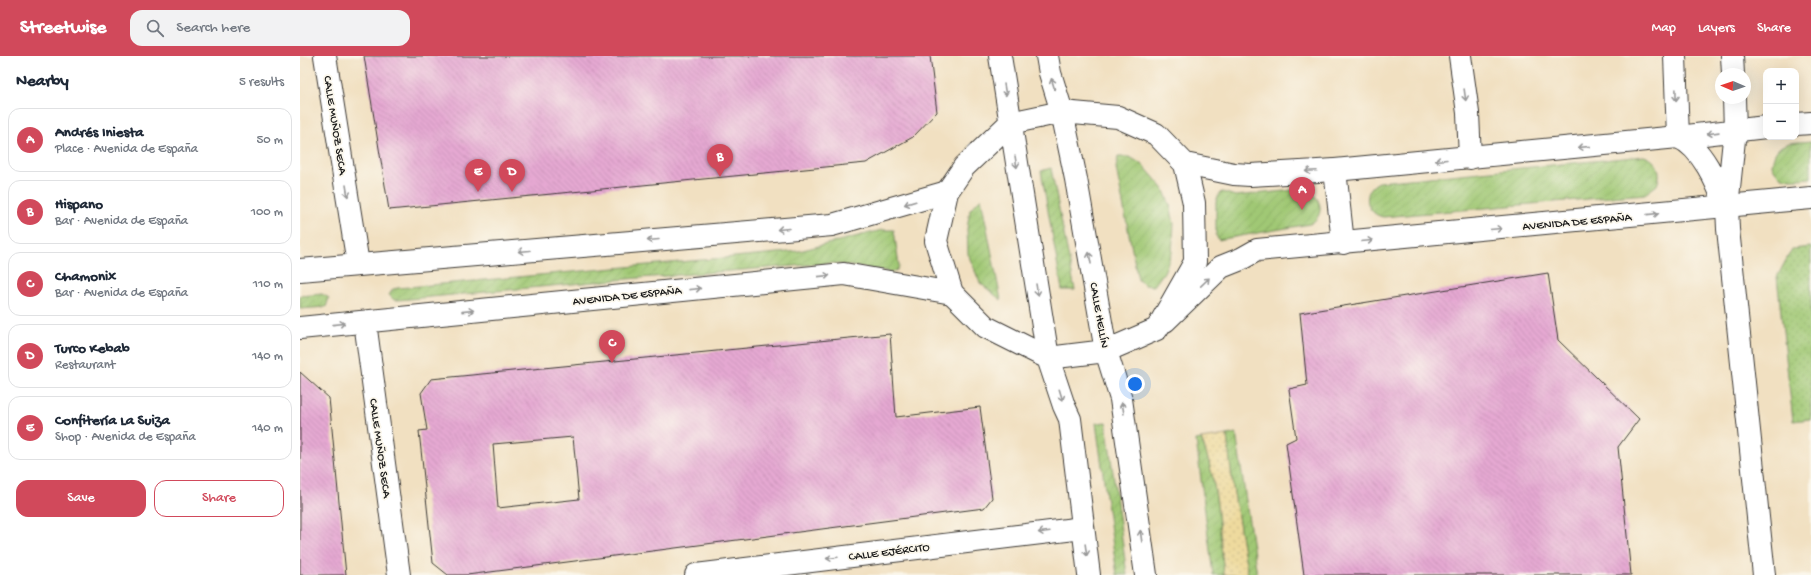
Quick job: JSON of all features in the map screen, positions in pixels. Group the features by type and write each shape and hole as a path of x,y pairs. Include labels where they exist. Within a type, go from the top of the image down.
{"main road":[{"name":"CALLE MUÑOZ SECA","path":"325,56 358,264"},
{"path":"1000,56 1048,358 1064,406 1070,419 1089,575"},
{"name":"CALLE HELLÍN","path":"1047,56 1050,73 1062,112 1076,179 1106,351 1122,399 1146,575"},
{"path":"1460,56 1468,113 1470,158"},
{"path":"1676,56 1678,137"},
{"path":"1732,56 1733,68"},
{"path":"1734,104 1735,130 1726,207 1764,575"},
{"path":"1048,358 986,327 952,293 936,241 947,192 964,167 1010,123 1062,112 1118,117 1156,134 1185,164 1194,203 1195,262 1157,329"},
{"path":"1799,124 1811,122"},
{"path":"1185,164 1234,174 1250,175 1335,170 1470,158 1763,127"},
{"path":"1678,137 1686,141 1699,155 1716,180 1726,207"},
{"path":"1335,170 1343,243"},
{"path":"300,270 832,225 947,192"},
{"name":"AVENIDA DE ESPAÑA","path":"1048,358 1106,351 1157,329 1221,267 1241,259 1257,250 1811,198"},
{"name":"AVENIDA DE ESPAÑA","path":"300,328 844,274 952,293"},
{"name":"CALLE MUÑOZ SECA","path":"365,322 399,575"},
{"name":"CALLE EJÉRCITO","path":"696,575 752,572 1083,528"}],"sand":[{"path":"1227,435 1233,487 1248,575 1224,575 1214,488 1207,455 1201,439"}],"green space":[{"path":"1811,141 1811,178 1788,179 1779,175 1775,171 1772,165 1774,157 1780,147 1785,144"},
{"path":"1644,156 1656,164 1659,172 1657,185 1645,194 1383,217 1372,211 1368,201 1370,190 1379,182"},
{"path":"1118,157 1130,157 1143,165 1163,188 1170,205 1174,224 1172,253 1164,272 1154,286 1145,285 1138,280 1116,168"},
{"path":"1051,168 1075,290 1062,290 1041,171"},
{"path":"1304,189 1314,195 1320,205 1319,215 1310,224 1219,240 1216,236 1216,202 1219,193 1223,192 1235,196"},
{"path":"981,198 1001,300 980,283 968,254 967,229 970,210"},
{"path":"882,230 894,230 899,266 897,270 892,272 832,263 627,279 398,300 394,300 389,295 393,289 398,288 799,251"},
{"path":"1811,247 1811,419 1793,421 1777,277 1792,249"},
{"path":"322,294 329,298 326,307 300,309 300,296"},
{"path":"1106,422 1127,575 1117,575 1096,423"},
{"path":"1236,433 1257,575 1248,575 1233,487 1227,435"},
{"path":"1201,439 1207,455 1214,488 1224,575 1213,575 1196,440"}],"building":[{"path":"364,56 930,56 937,112 913,137 866,163 389,210"},
{"path":"1548,273 1558,340 1639,419 1618,447 1631,575 1304,575 1286,443 1296,438 1289,389 1307,385 1300,313"},
{"path":"890,334 896,417 980,407 992,498 984,508 467,575 448,575 433,563 419,431 427,430 421,393 431,379","holes":["573,437 579,499 498,508 493,444"]},
{"path":"300,372 329,398 346,575 300,575"}],"place":[{"name":"Hispano","path":"720,177"},
{"name":"Confitería La Suiza","path":"478,192"},
{"name":"Turco Kebab","path":"512,192"},
{"name":"Andrés Iniesta","path":"1302,210"},
{"name":"Chamonix","path":"612,363"}]}
